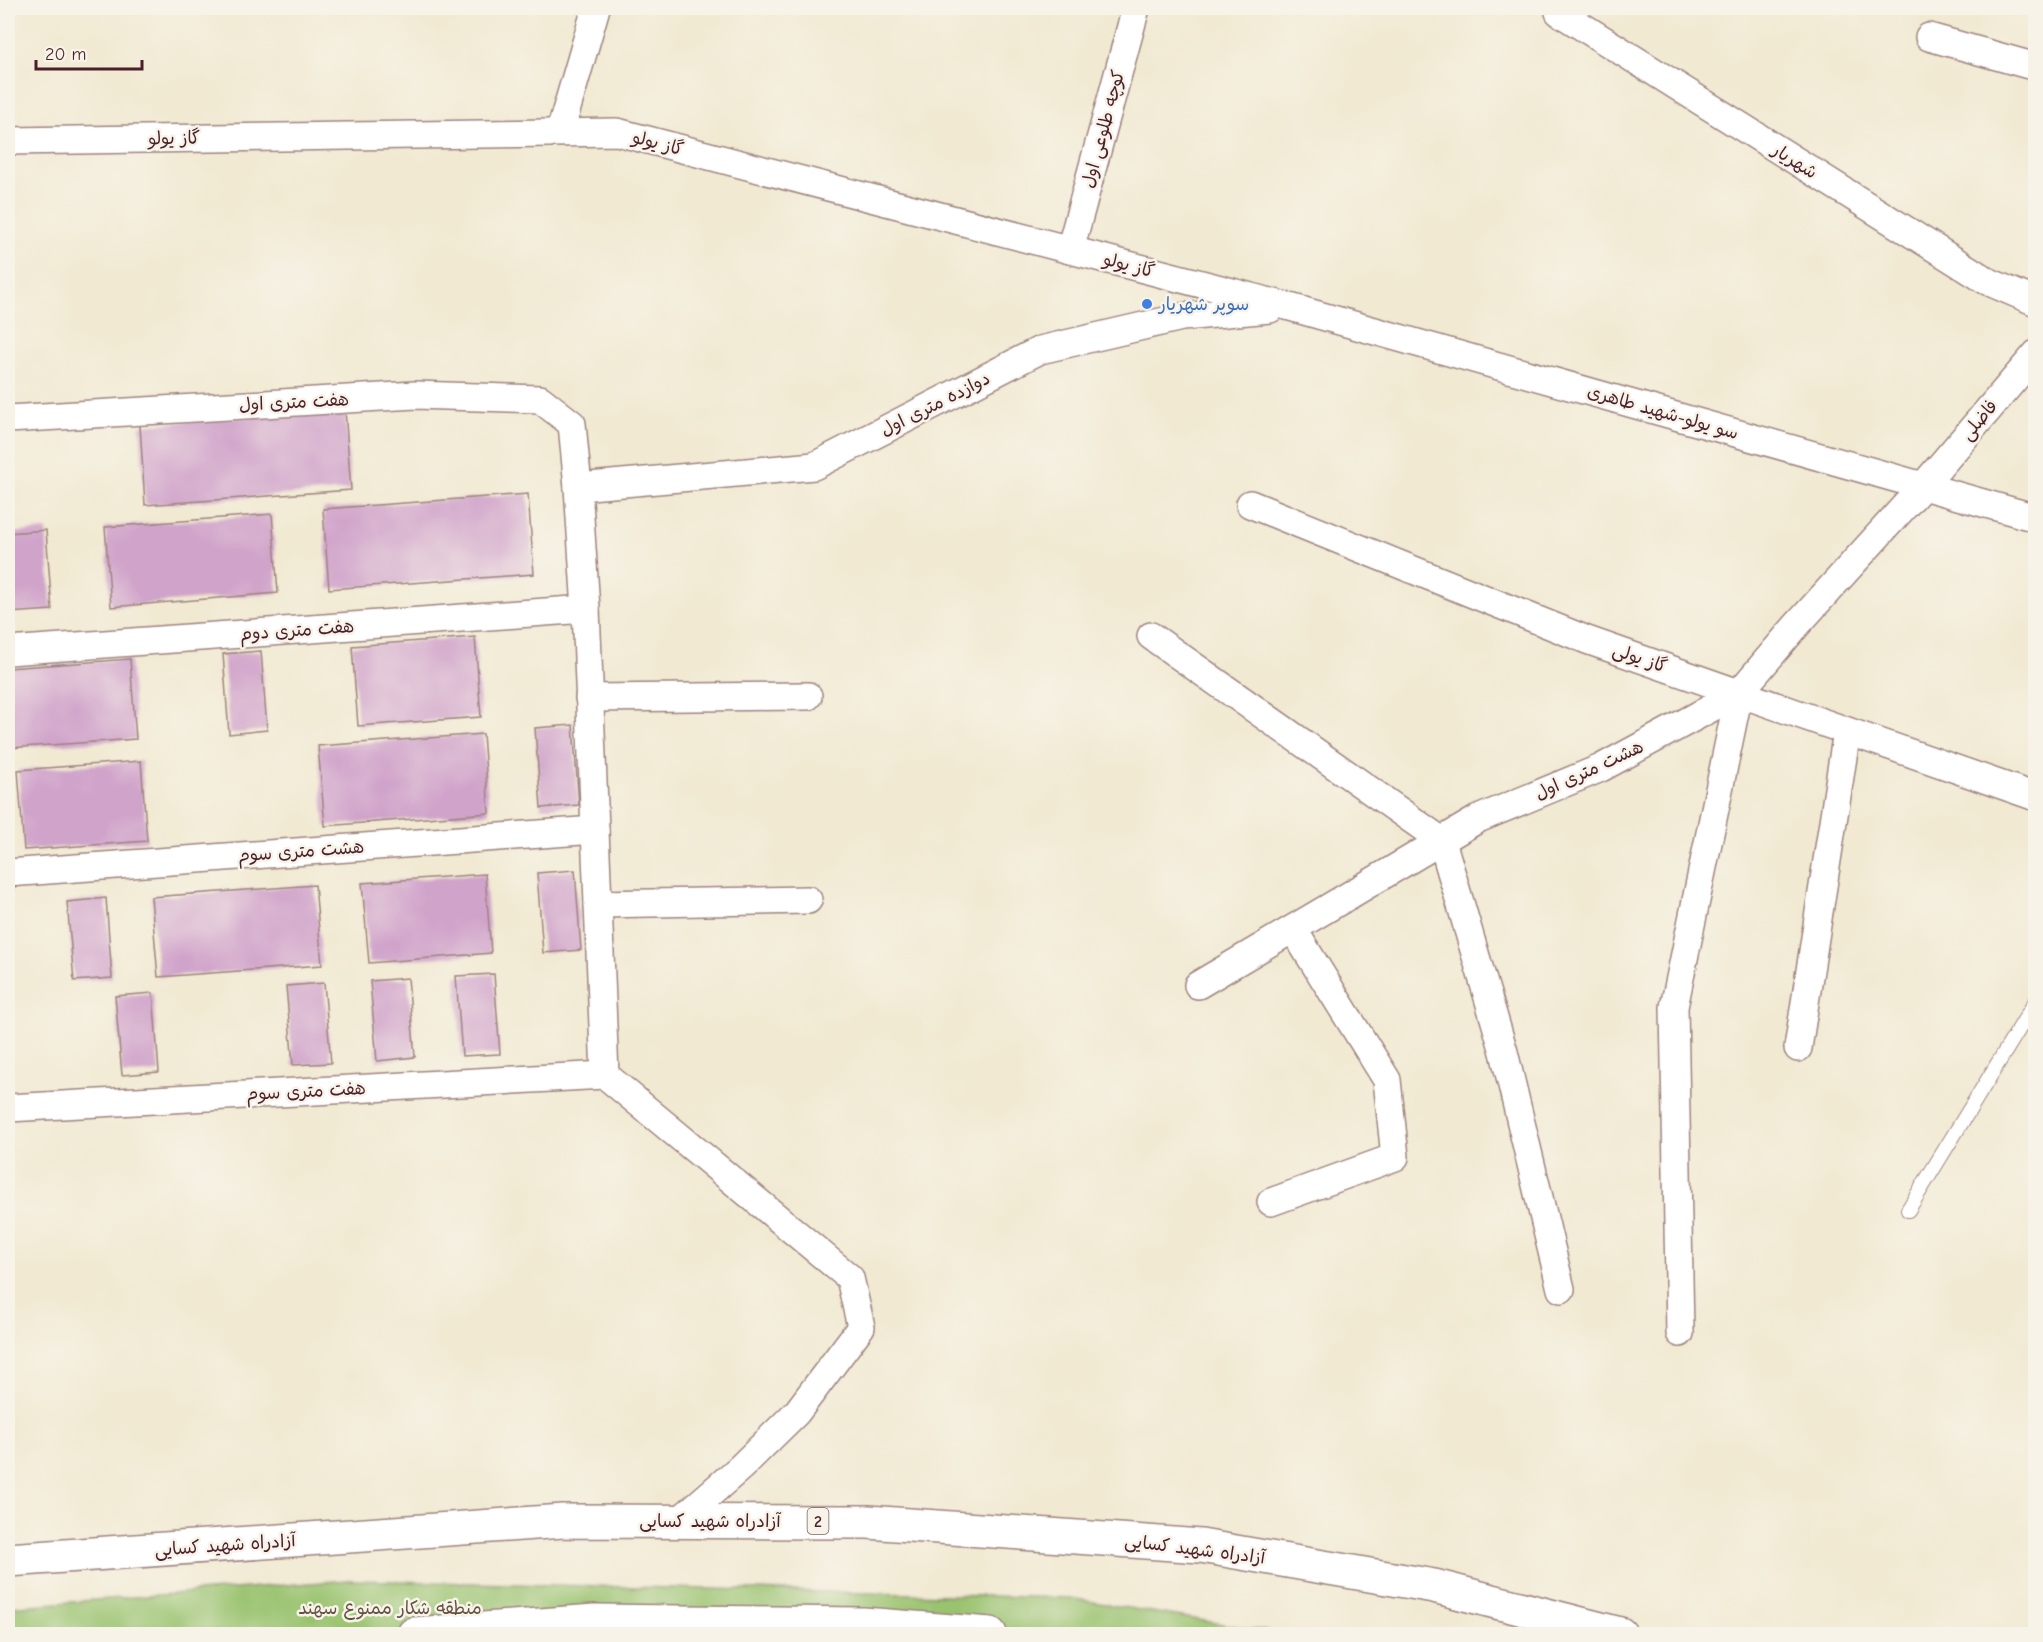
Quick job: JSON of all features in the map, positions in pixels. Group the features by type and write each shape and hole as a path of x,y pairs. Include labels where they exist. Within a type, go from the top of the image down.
{"highway":[{"name":"آزادراه شهید کسایی","path":"8,1560 563,1521 868,1522 1201,1546 1434,1586 1620,1635"},
{"path":"414,1635 595,1621 863,1624 990,1635"}],"street":[{"path":"560,132 596,8"},
{"name":"کوچه طلوعی اول","path":"1070,250 1136,8"},
{"name":"شهریار","path":"1559,12 1987,281 2036,302"},
{"path":"1929,37 2036,67"},
{"name":"گاز یولو","path":"8,141 617,132 1290,307"},
{"name":"سو یولو-شهید طاهری","path":"1290,307 2036,518"},
{"name":"دوازده متری اول","path":"578,487 814,466 1040,350 1182,317 1290,307"},
{"name":"فاضلی","path":"1923,486 2036,354"},
{"name":"هفت متری اول","path":"8,419 415,395 540,399 572,424 578,487"},
{"name":"هشت متری اول","path":"1198,985 1478,819 1601,768 1739,693 1796,626 1923,486"},
{"path":"578,487 586,609 605,1075 850,1278 861,1327 797,1412 741,1467 679,1521"},
{"name":"گاز یولی","path":"1250,504 1587,640 2036,797"},
{"name":"هفت متری دوم","path":"8,651 586,609"},
{"path":"1151,636 1442,841 1504,1052 1561,1289"},
{"path":"1680,1333 1674,1007 1739,693"},
{"path":"589,698 808,696"},
{"path":"1798,1048 1847,731"},
{"name":"هشت متری سوم","path":"8,873 595,830"},
{"path":"598,904 808,900"},
{"path":"1271,1202 1395,1157 1387,1080 1293,929"},
{"name":"هفت متری سوم","path":"8,1108 605,1075"}],"lane":[{"path":"1908,1210 2036,1001"}],"green space":[{"name":"منطقه شکار ممنوع سهند","path":"349,1580 1070,1598 1280,1634 8,1634 8,1607"}],"building":[{"path":"345,410 351,490 145,505 140,425"},
{"path":"528,494 534,574 329,589 323,509"},
{"path":"272,514 278,593 111,607 105,527"},
{"path":"46,530 52,610 8,613 8,533"},
{"path":"475,637 481,717 358,726 352,646"},
{"path":"261,651 267,730 229,734 223,654"},
{"path":"130,659 136,739 8,748 8,668"},
{"path":"573,725 579,805 541,808 535,728"},
{"path":"483,734 489,813 325,826 318,746"},
{"path":"141,761 147,841 24,850 18,770"},
{"path":"575,870 581,950 543,953 537,873"},
{"path":"485,874 491,953 369,963 362,883"},
{"path":"315,885 322,965 158,977 151,897"},
{"path":"106,898 112,978 74,981 67,902"},
{"path":"494,974 500,1054 462,1056 456,976"},
{"path":"408,978 415,1057 377,1061 370,981"},
{"path":"324,983 331,1063 293,1065 286,986"},
{"path":"153,993 159,1072 122,1075 115,996"}],"place":[{"name":"سوپر شهریار","path":"1147,304"}]}
